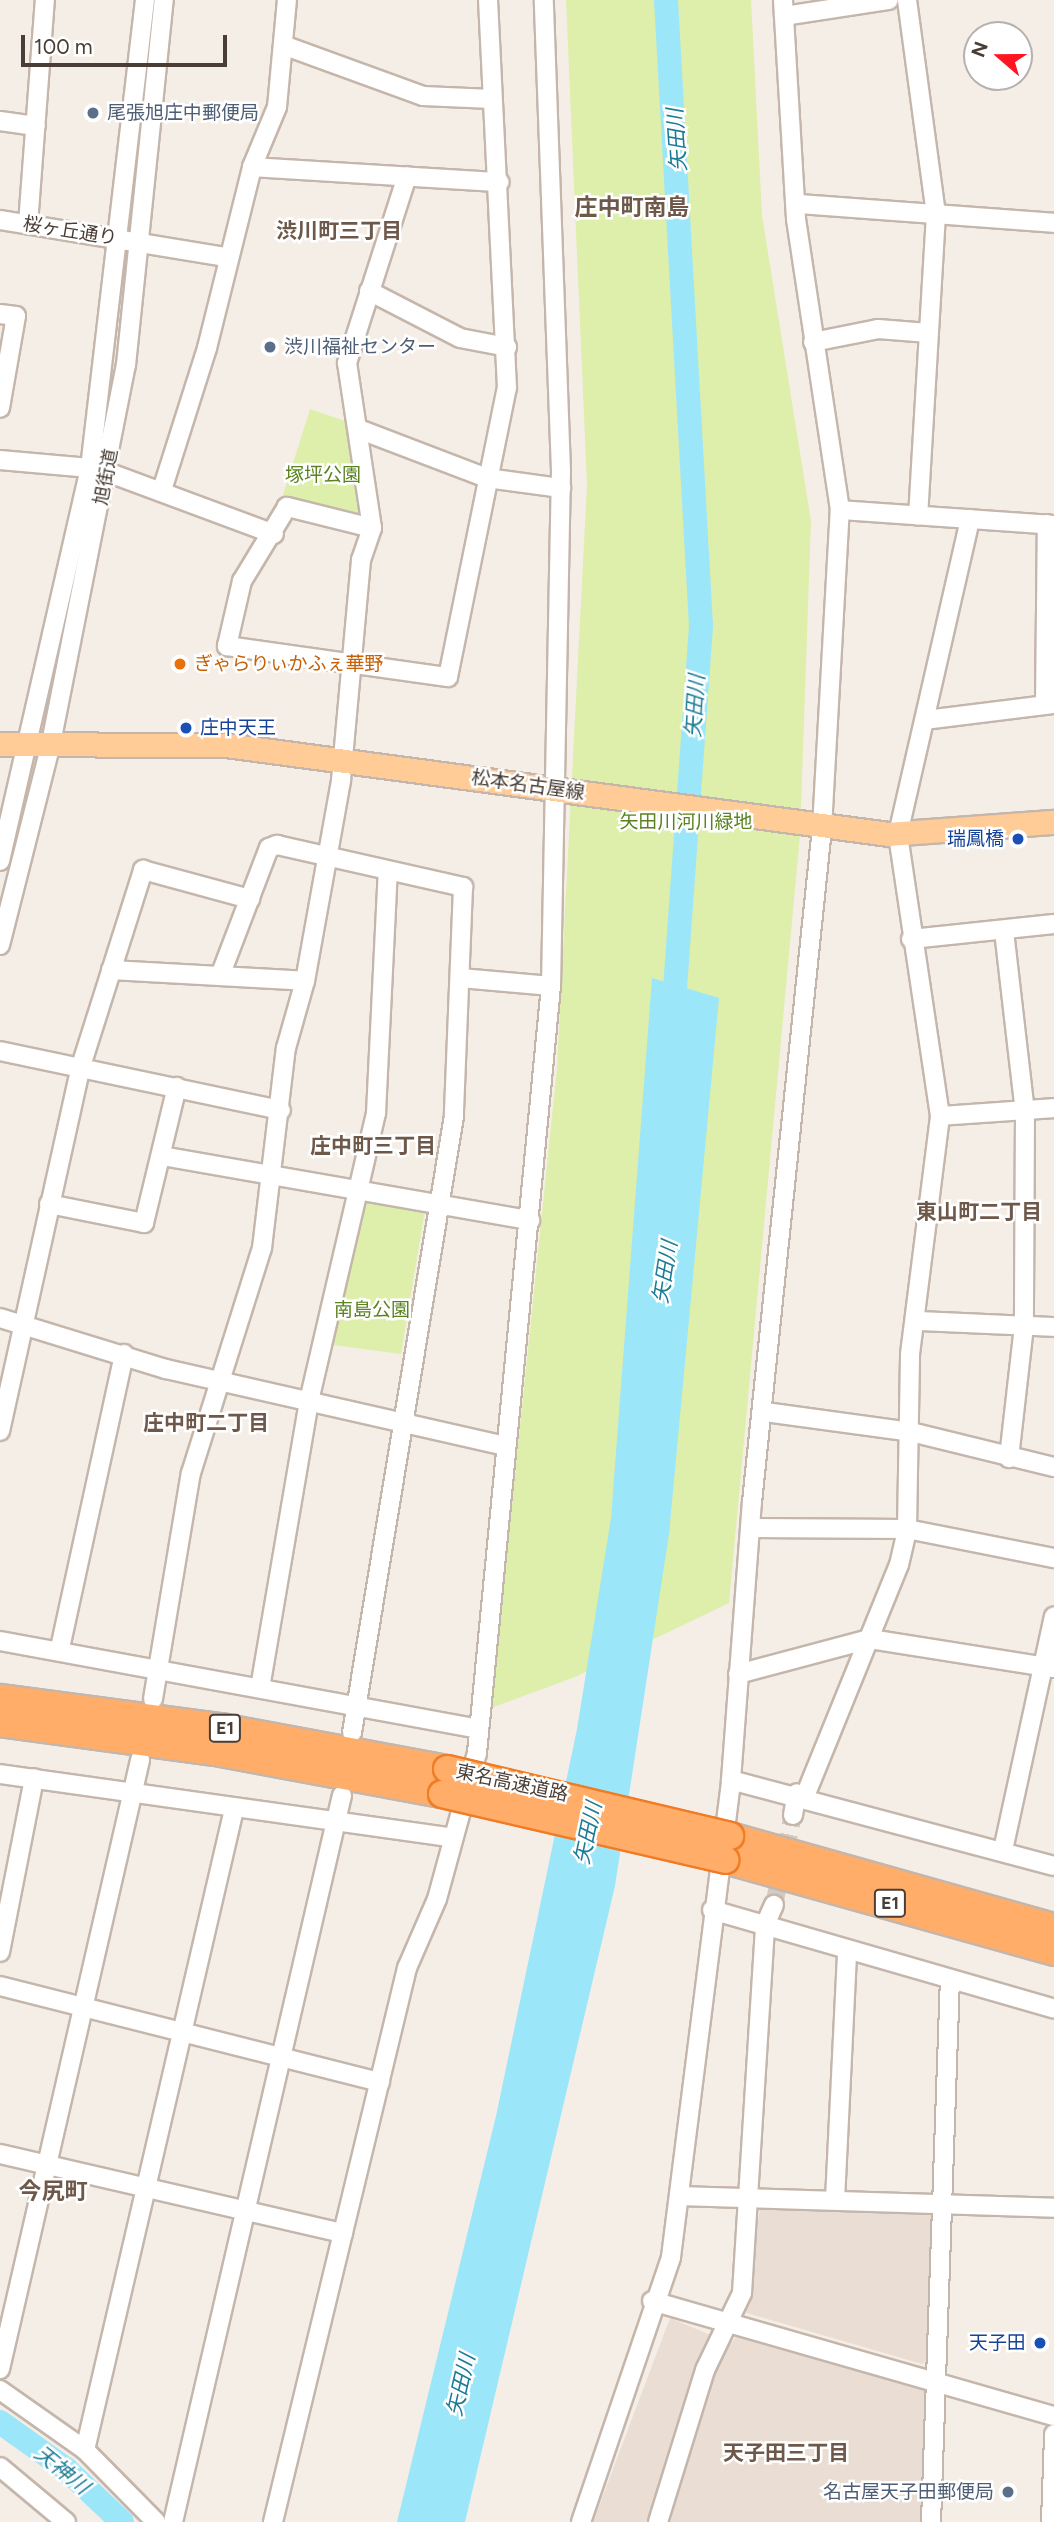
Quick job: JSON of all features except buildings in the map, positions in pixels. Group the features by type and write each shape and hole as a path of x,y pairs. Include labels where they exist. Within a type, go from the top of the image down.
{"highway":[{"name":"東名高速道路","path":"0,1698 221,1727 1054,1927"},
{"name":"東名高速道路","path":"0,1723 445,1782"},
{"name":"東名高速道路","path":"728,1848 1054,1952"}],"main road":[{"name":"松本名古屋線","path":"0,744 197,742 554,788 814,827 898,834 1054,822"}],"street":[{"path":"28,224 45,0"},
{"name":"旭街道","path":"0,861 26,744 98,470 145,0"},
{"name":"旭街道","path":"0,945 51,743 141,242 163,0"},
{"path":"162,490 207,348 225,257 252,167 276,107 287,0"},
{"path":"372,528 287,508 274,534 242,581 227,646 447,677 507,388 500,182 492,99 488,0"},
{"path":"273,2522 407,1968 437,1899 477,1753 475,1728 530,1220 551,986 561,488 544,0"},
{"path":"581,2522 653,2301 671,2257 680,2196 712,1910 731,1780 738,1674 765,1412 840,510 813,342 798,204 783,8 890,0"},
{"path":"907,0 936,214 918,514"},
{"path":"283,45 423,96 492,99"},
{"path":"0,121 36,126"},
{"path":"252,167 500,182"},
{"path":"153,1699 191,1473 262,1248 281,1110 286,1048 305,981 341,760 361,560 372,528 361,430 347,363 407,176"},
{"path":"798,204 1054,223"},
{"name":"桜ヶ丘通り","path":"0,220 225,257"},
{"path":"369,291 460,338 507,347"},
{"path":"0,314 16,316 0,408"},
{"path":"813,342 878,329 929,333"},
{"path":"361,430 487,478 561,488"},
{"path":"0,460 98,470 162,490 274,534"},
{"path":"840,510 1050,525 1050,704 925,720"},
{"path":"793,1815 870,1639 907,1529 911,1432 910,1354 940,1116 911,939 898,834 970,519"},
{"path":"220,975 269,848 325,854 463,887 454,1116 399,1422 362,1705 352,1733"},
{"path":"0,1431 80,1066 143,870 250,899"},
{"path":"260,1688 309,1401 376,1112 388,871"},
{"path":"911,939 1054,924"},
{"path":"1004,931 1025,1112 1024,1326 1009,1458"},
{"path":"111,970 305,981"},
{"path":"461,978 551,986"},
{"path":"0,1051 281,1110"},
{"path":"49,1204 144,1223 177,1087"},
{"path":"940,1116 1054,1108"},
{"path":"162,1156 358,1194 530,1220"},
{"path":"0,1318 218,1382 505,1446"},
{"path":"916,1321 1054,1327"},
{"path":"60,1648 124,1354"},
{"path":"765,1412 911,1432 1054,1467"},
{"path":"752,1528 907,1529 1054,1558"},
{"path":"1003,1850 1049,1667 1054,1617"},
{"path":"738,1674 870,1639 1049,1667"},
{"path":"0,1641 60,1648 158,1673 362,1705 475,1728"},
{"path":"0,2370 130,1789 140,1760"},
{"path":"0,1774 130,1789 234,1809 453,1838"},
{"path":"0,1952 34,1778"},
{"path":"731,1780 801,1794 1054,1866"},
{"path":"173,2522 342,1795"},
{"path":"85,2450 180,2031 234,1809"},
{"path":"658,2522 727,2322 742,2293 765,1925 774,1905"},
{"path":"712,1910 1054,2009"},
{"path":"835,2200 847,1951"},
{"path":"931,2522 950,1979"},
{"path":"0,1986 280,2059 380,2082"},
{"path":"0,2154 343,2233"},
{"path":"680,2196 747,2196 1054,2208"},
{"path":"653,2301 935,2379 1054,2416"},
{"path":"0,2390 85,2450 156,2522"},
{"path":"1051,2522 1054,2434"},
{"path":"0,2467 66,2522"}],"shaded area":[{"path":"761,2203 927,2209 933,2215 929,2358 922,2364 743,2312"},
{"path":"670,2318 713,2336 650,2522 593,2522"},
{"path":"736,2336 925,2390 923,2522 668,2522 713,2371"}],"green space":[{"name":"矢田川河川緑地","path":"566,0 751,0 762,215 811,521 800,835 729,1603 575,1677 491,1708 557,1068 587,485"},
{"name":"塚坪公園","path":"310,409 351,423 359,519 282,498"},
{"name":"南島公園","path":"363,1201 425,1210 401,1354 326,1344"}],"water":[{"path":"652,978 719,998 669,1534 615,1886 465,2522 397,2522 496,2116 577,1729 611,1518"}],"waterway":[{"name":"矢田川","path":"666,0 701,626 673,1019"},
{"name":"天神川","path":"0,2422 66,2469 122,2522"}],"tunnel":[{"path":"774,1905 793,1815"}],"place":[{"name":"尾張旭庄中郵便局","path":"93,113"},
{"name":"渋川福祉センター","path":"270,347"},
{"name":"ぎゃらりぃかふぇ華野","path":"180,664"},
{"name":"庄中天王","path":"186,728"},
{"name":"瑞鳳橋","path":"1018,839"},
{"name":"天子田","path":"1040,2343"},
{"name":"名古屋天子田郵便局","path":"1008,2492"}],"district":[{"name":"庄中町南島","path":"632,207"},
{"name":"渋川町三丁目","path":"339,231"},
{"name":"庄中町三丁目","path":"373,1146"},
{"name":"東山町二丁目","path":"979,1212"},
{"name":"庄中町二丁目","path":"206,1423"},
{"name":"今尻町","path":"53,2191"},
{"name":"天子田三丁目","path":"786,2453"}]}
